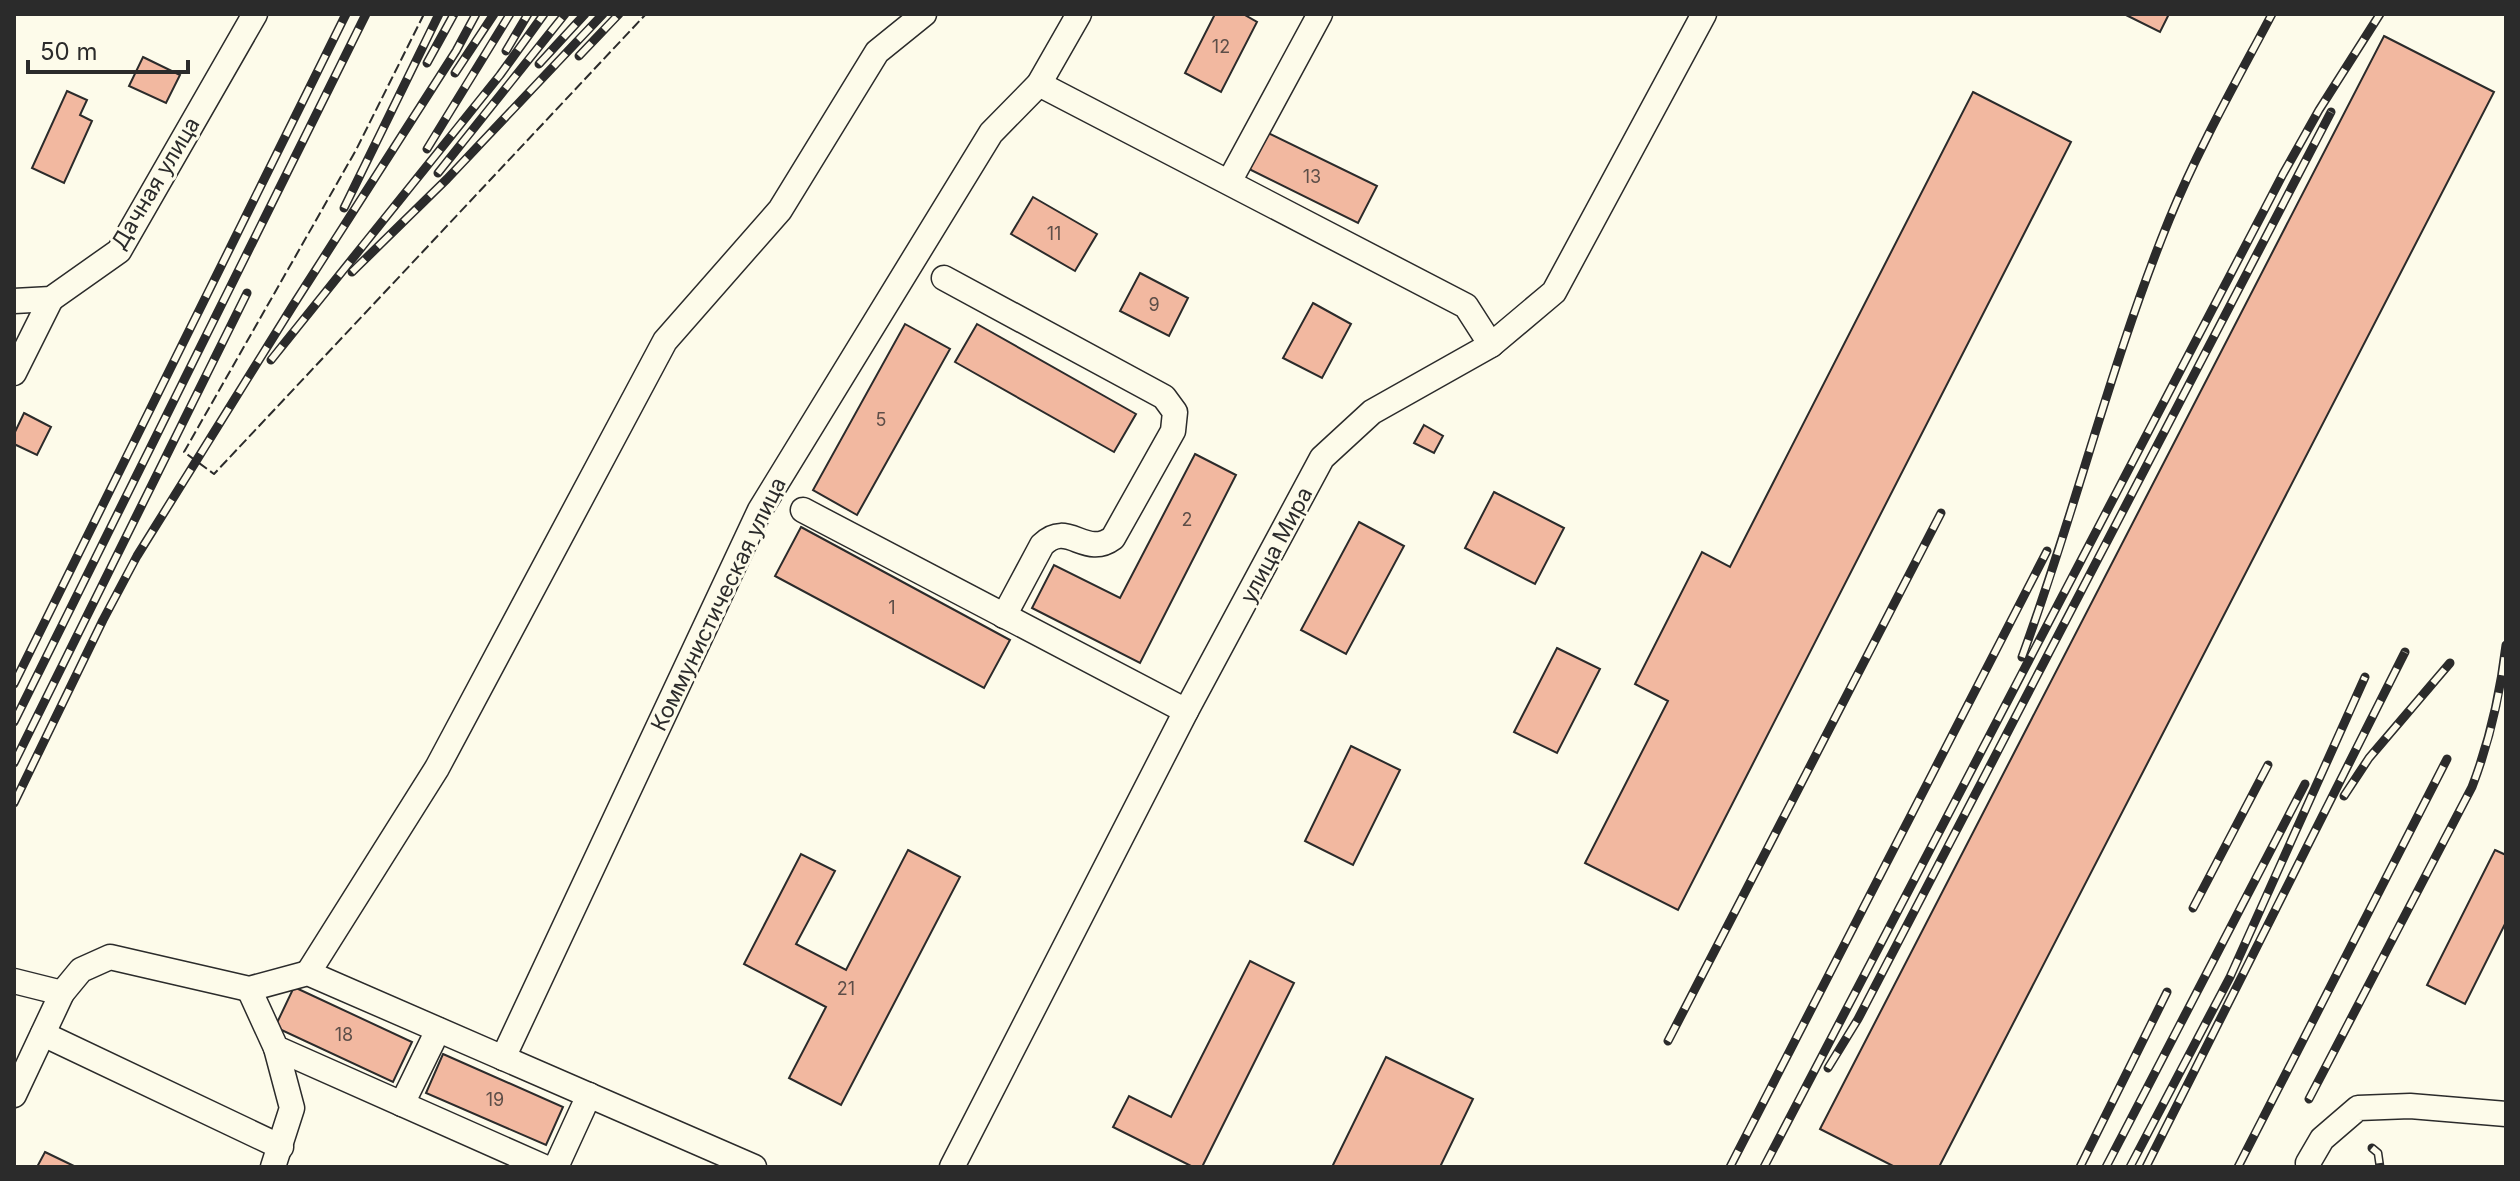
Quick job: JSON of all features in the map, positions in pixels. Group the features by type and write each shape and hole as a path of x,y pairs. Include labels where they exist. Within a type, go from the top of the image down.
{"street":[{"name":"Дачная улица","path":"51,299 119,251 255,14"},
{"path":"308,973 437,768 665,341 780,210 877,52 924,14"},
{"name":"Коммунистическая улица","path":"503,1058 760,510 991,133 1039,84 1079,14"},
{"path":"1229,182 1320,14"},
{"name":"улица Мира","path":"952,1167 1186,711 1322,458 1372,412 1491,345 1554,292 1693,18"},
{"path":"1039,84 1466,306 1491,345"},
{"path":"944,278 1164,397 1175,412 1173,431 1113,538 1103,545 1092,546 1063,534 1050,537 1042,545 1004,616"},
{"path":"14,301 51,299 14,373"},
{"path":"803,510 1186,711"},
{"path":"14,1095 62,993 81,970 110,957 249,989 308,973 754,1167"},
{"path":"14,981 62,993"},
{"path":"43,1034 277,1157 292,1108 276,1048 249,989"},
{"path":"402,1104 438,1030"},
{"path":"276,1048 544,1167"},
{"path":"556,1167 589,1095"},
{"path":"2310,1166 2322,1139 2358,1108 2410,1106 2506,1114"}],"building":[{"path":"1215,14 1243,14 1257,22 1221,92 1185,73"},
{"path":"2124,14 2169,14 2160,32"},
{"path":"2384,36 2494,92 1939,1167 1895,1167 1820,1129"},
{"path":"143,57 180,75 166,103 129,86"},
{"path":"67,91 87,100 80,115 92,121 64,183 32,168"},
{"path":"1973,92 2071,142 1678,910 1585,863 1668,701 1635,684 1702,552 1730,567"},
{"path":"1266,132 1377,186 1358,223 1247,168"},
{"path":"1033,197 1097,234 1075,271 1011,234"},
{"path":"1140,273 1188,298 1169,336 1120,311"},
{"path":"1313,303 1351,324 1322,378 1283,358"},
{"path":"905,324 950,349 857,515 813,490"},
{"path":"977,324 1136,414 1114,452 955,362"},
{"path":"24,413 51,427 37,455 14,444 14,434"},
{"path":"1424,425 1443,436 1434,453 1414,443"},
{"path":"1195,454 1236,475 1140,663 1032,608 1054,565 1120,598"},
{"path":"1494,492 1564,528 1535,584 1465,548"},
{"path":"1359,522 1404,546 1346,654 1301,630"},
{"path":"801,527 1010,640 984,688 775,576"},
{"path":"1557,648 1600,669 1557,753 1514,732"},
{"path":"1351,746 1400,770 1353,865 1305,841"},
{"path":"908,850 960,877 841,1105 789,1078 826,1007 744,964 801,854 835,871 796,944 846,970"},
{"path":"2495,850 2506,855 2506,922 2465,1004 2427,985"},
{"path":"1250,961 1294,983 1202,1167 1193,1167 1113,1127 1129,1096 1171,1117"},
{"path":"294,987 412,1042 393,1082 275,1027"},
{"path":"443,1054 563,1107 546,1145 426,1093"},
{"path":"1386,1057 1473,1099 1440,1167 1332,1167"},
{"path":"45,1152 76,1167 37,1167"}],"railway":[{"path":"14,684 346,14"},
{"path":"14,722 366,14"},
{"path":"344,208 439,14"},
{"path":"427,63 454,14"},
{"path":"14,803 137,556 456,51 476,14"},
{"path":"455,73 494,14"},
{"path":"427,149 510,14"},
{"path":"506,51 528,14"},
{"path":"271,360 500,75 544,14"},
{"path":"438,173 565,14"},
{"path":"539,64 585,14"},
{"path":"352,272 447,179 603,14"},
{"path":"579,56 619,14"},
{"path":"2022,657 2148,274 2180,194 2272,14"},
{"path":"1764,1167 2283,174 2380,14"},
{"path":"1828,1068 1858,1019 2331,112"},
{"path":"14,763 247,293"},
{"path":"1668,1041 1941,513"},
{"path":"1730,1167 2047,551"},
{"path":"2309,1099 2472,787 2494,717 2506,645"},
{"path":"2146,1167 2405,652"},
{"path":"2344,796 2369,758 2450,663"},
{"path":"2130,1167 2230,977 2365,677"},
{"path":"2238,1167 2447,759"},
{"path":"2193,908 2268,765"},
{"path":"2106,1167 2305,784"},
{"path":"2080,1167 2167,992"},
{"path":"2372,1148 2378,1153 2380,1167"}],"fence":[{"path":"424,14 356,150 184,452 214,474 646,14"}]}
